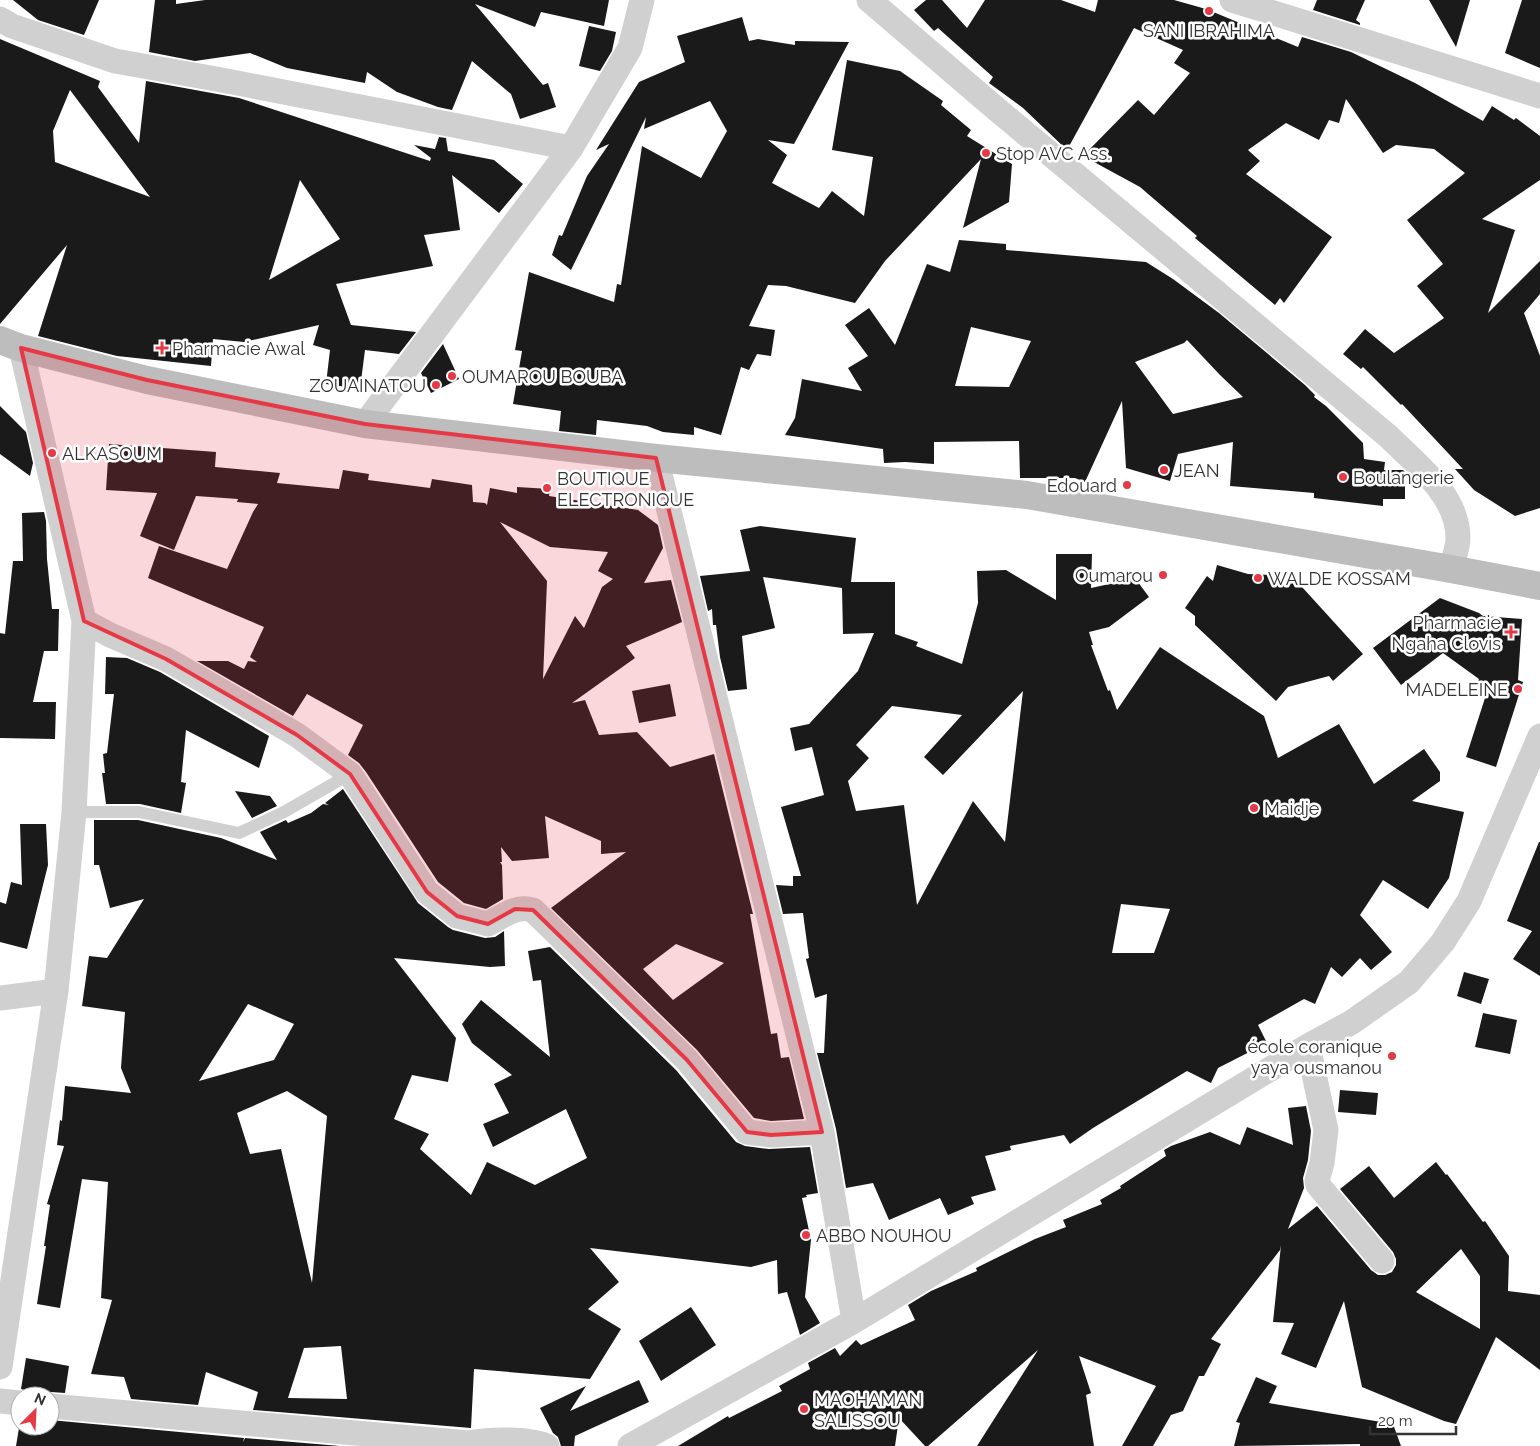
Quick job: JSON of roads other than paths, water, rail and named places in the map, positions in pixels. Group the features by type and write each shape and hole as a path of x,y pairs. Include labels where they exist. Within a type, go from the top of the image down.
{"main road":[{"path":"11,344 147,380 365,424 656,458 1027,495 1540,586"}],"street":[{"path":"365,424 571,148 630,48 642,0"},
{"path":"869,0 994,107 1388,436 1441,489 1454,515 1458,539 1451,569"},
{"path":"1232,0 1540,96"},
{"path":"0,19 12,26 115,61 571,148"},
{"path":"0,1367 56,991 74,812 84,621 11,344"},
{"path":"656,458 822,1132 854,1321"},
{"path":"84,621 110,635 166,659 297,736 350,774 427,892 457,916 488,924 515,909 533,910 687,1060 746,1132 771,1135 822,1132"},
{"path":"630,1446 854,1321 1308,1046 1352,1022 1409,982 1443,942 1468,901 1540,736"},
{"path":"0,998 56,991"},
{"path":"1308,1046 1326,1130 1322,1164 1317,1181 1318,1185 1382,1261"},
{"path":"60,1407 469,1443 487,1440 538,1442 547,1446"}],"lane":[{"path":"74,812 139,812 239,833 284,812 350,774"}],"place":[{"name":"SANI IBRAHIMA","path":"1209,11"},
{"name":"Stop AVC Ass.","path":"986,153"},
{"name":"Pharmacie Awal","path":"162,348"},
{"name":"OUMAROU BOUBA","path":"452,376"},
{"name":"ZOUAINATOU","path":"436,385"},
{"name":"ALKASOUM","path":"52,453"},
{"name":"JEAN","path":"1164,470"},
{"name":"Boulangerie","path":"1343,477"},
{"name":"Edouard","path":"1127,485"},
{"name":"BOUTIQUE ELECTRONIQUE","path":"547,488"},
{"name":"Oumarou","path":"1163,575"},
{"name":"WALDE KOSSAM","path":"1258,578"},
{"name":"Pharmacie Ngaha Clovis","path":"1511,632"},
{"name":"MADELEINE","path":"1518,689"},
{"name":"Maidje","path":"1254,808"},
{"name":"école coranique yaya ousmanou","path":"1392,1056"},
{"name":"ABBO NOUHOU","path":"806,1235"},
{"name":"MAOHAMAN SALISSOU","path":"804,1409"}]}
